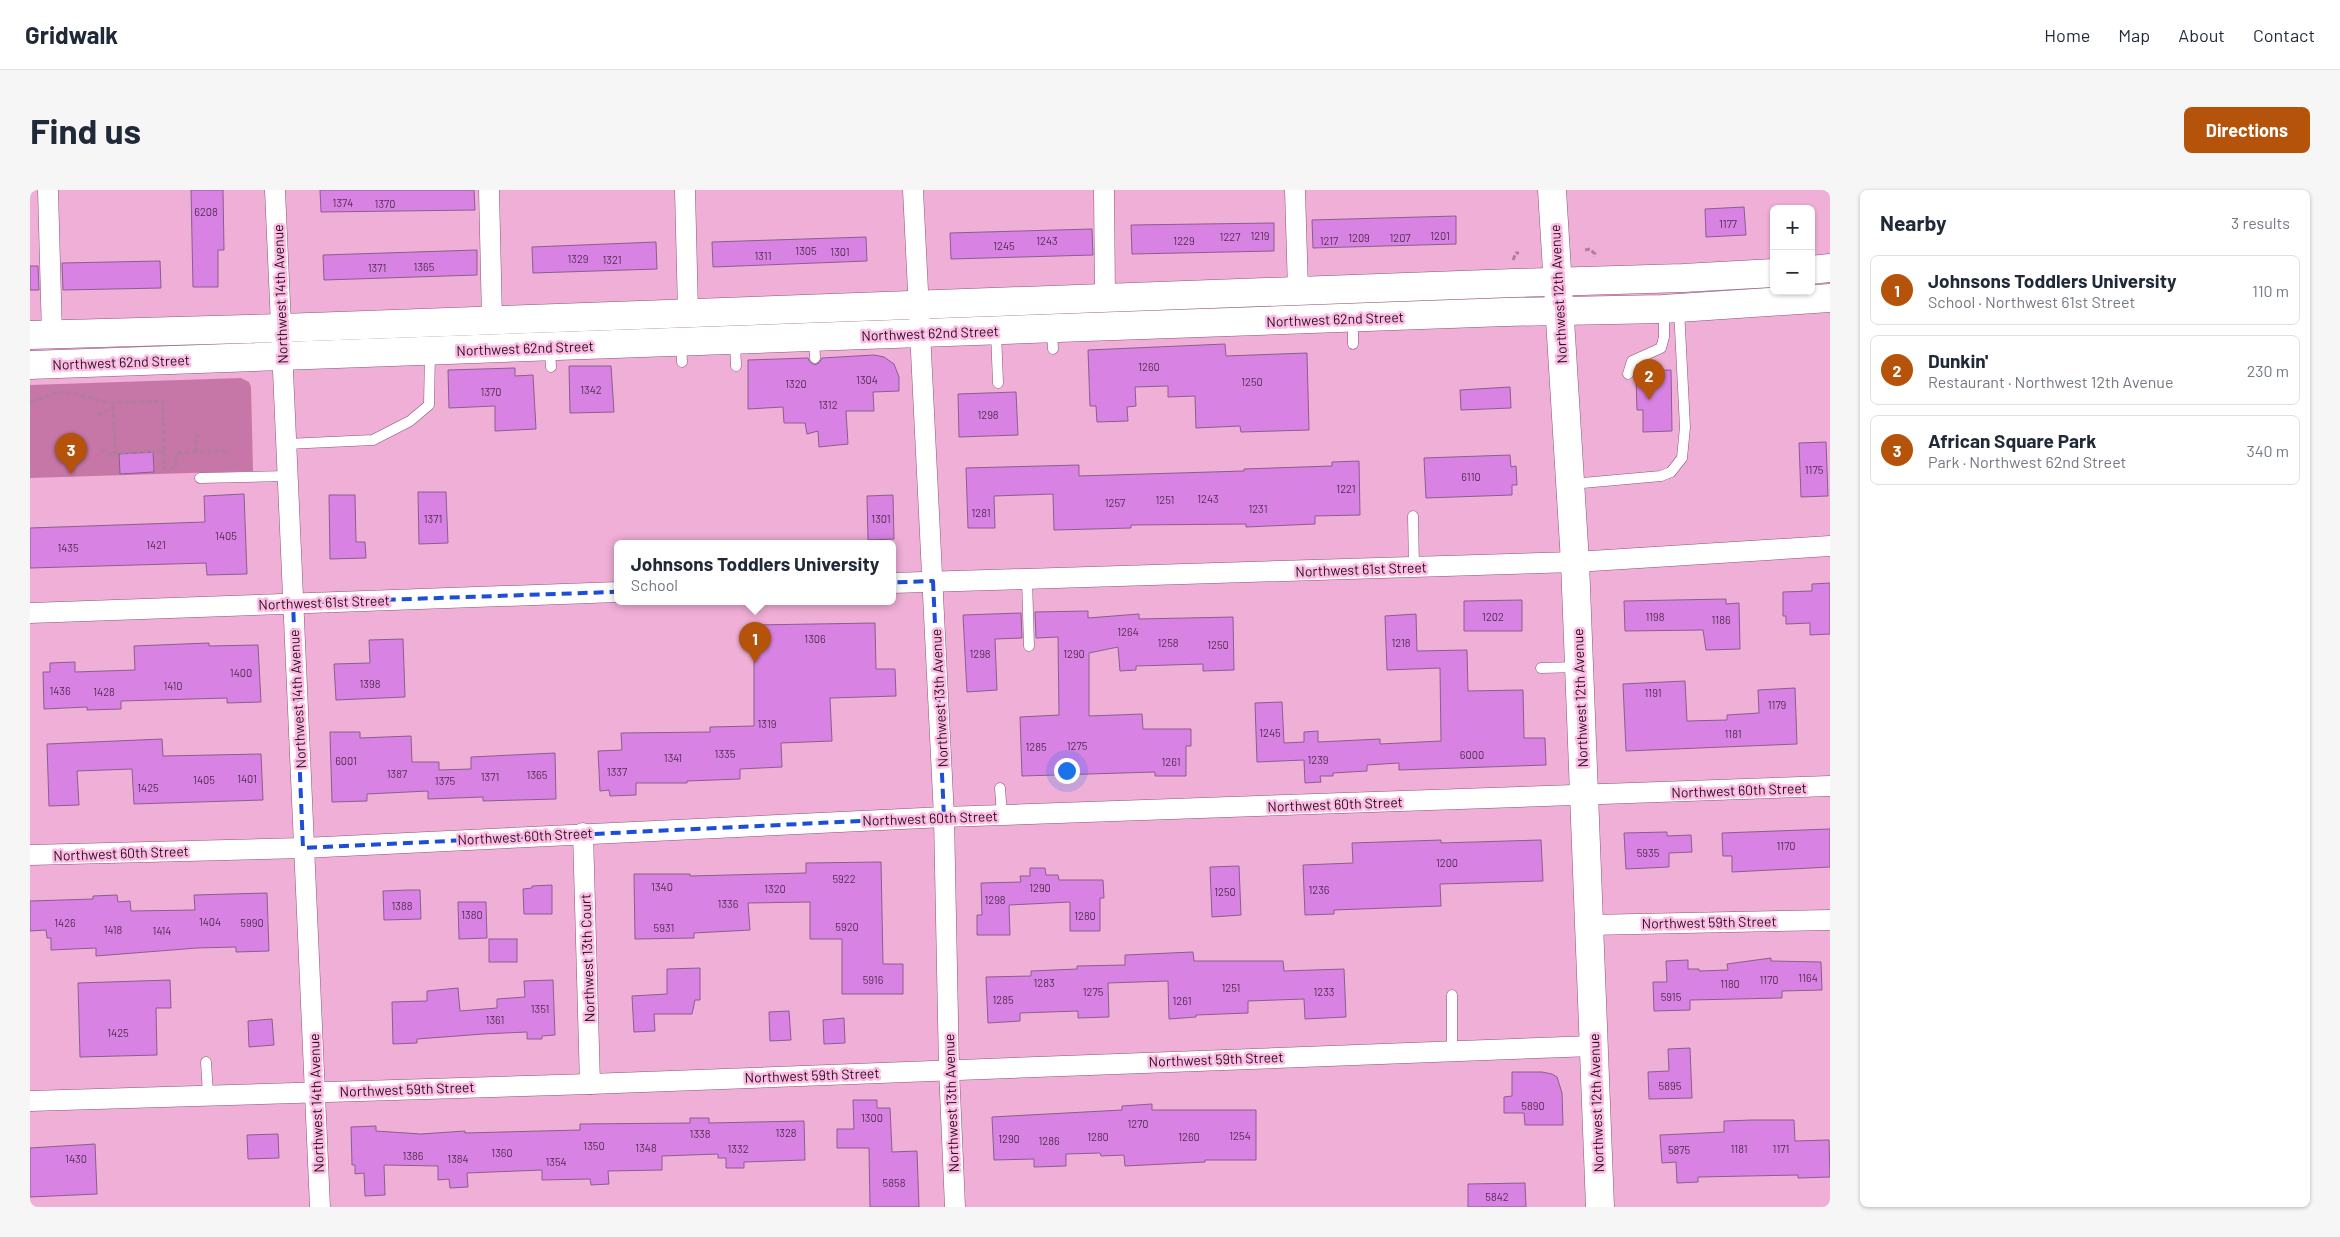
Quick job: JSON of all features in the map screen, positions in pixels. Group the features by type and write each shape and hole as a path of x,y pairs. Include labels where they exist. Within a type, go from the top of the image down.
{"main road":[{"name":"Northwest 12th Avenue","path":"1552,190 1575,562 1600,1207"},
{"path":"1815,270 1830,268"},
{"name":"Northwest 62nd Street","path":"41,335 282,328 1557,281 1654,280 1770,273"},
{"name":"Northwest 62nd Street","path":"30,365 430,351 550,357 681,352 736,354 814,348 921,334 996,331 1052,339 1353,331 1558,311 1671,309 1830,298"}],"street":[{"path":"41,335 48,190"},
{"name":"Northwest 14th Avenue","path":"275,190 320,1207"},
{"path":"490,190 492,319"},
{"path":"685,190 688,312"},
{"name":"Northwest 13th Avenue","path":"913,190 944,817 949,1069 955,1207"},
{"path":"1104,190 1105,298"},
{"path":"1295,190 1298,290"},
{"name":"Northwest 61st Street","path":"896,583 1575,562 1830,546"},
{"name":"Northwest 61st Street","path":"30,614 614,592"},
{"name":"Northwest 60th Street","path":"30,855 303,848 944,817 1830,786"},
{"name":"Northwest 13th Court","path":"583,833 590,1084"},
{"name":"Northwest 59th Street","path":"1589,925 1830,920"},
{"name":"Northwest 59th Street","path":"30,1101 590,1084 1593,1046"}],"lane":[{"path":"1628,374 1632,361 1661,348 1671,309"},
{"path":"1571,484 1661,476 1670,472 1682,458 1685,427 1671,309"},
{"path":"996,331 998,383"},
{"path":"286,444 372,440 410,421 429,405 430,351"},
{"path":"200,478 288,476"},
{"path":"1413,516 1414,567"},
{"path":"1027,578 1029,646"},
{"path":"1541,668 1579,667"},
{"path":"1000,788 1002,815"},
{"path":"1452,995 1452,1051"},
{"path":"206,1062 208,1096"}],"path":[{"path":"1585,250 1590,249 1595,254 1594,257"},
{"path":"1513,261 1516,253 1519,253"},
{"path":"30,402 56,393 72,392 113,405 163,401 164,468 176,468 176,453 227,451"},
{"path":"98,415 113,405"},
{"path":"113,405 114,453"},
{"path":"196,452 196,436 201,436"},
{"path":"101,450 109,454 164,451"}],"highlighted area":[{"path":"933,581 944,817 303,848 293,603"}],"shaded area":[{"path":"241,378 249,382 251,387 253,471 30,478 30,385"}],"building":[{"path":"191,190 223,190 224,250 218,250 218,287 193,287"},
{"path":"320,190 474,190 475,210 321,212"},
{"path":"1744,207 1746,235 1706,237 1705,209"},
{"path":"1456,216 1456,244 1313,248 1312,220"},
{"path":"1274,223 1274,251 1132,254 1131,225"},
{"path":"1092,229 1093,255 951,259 950,233"},
{"path":"866,237 867,261 713,267 712,242"},
{"path":"656,242 657,269 533,273 532,247"},
{"path":"477,250 477,275 324,280 323,255"},
{"path":"160,261 161,288 63,290 62,263"},
{"path":"30,266 38,266 39,290 30,290"},
{"path":"1225,344 1226,356 1307,353 1309,430 1241,432 1240,426 1196,428 1195,396 1168,397 1168,386 1135,387 1136,406 1127,407 1128,421 1097,422 1096,406 1090,406 1088,350"},
{"path":"874,355 884,357 894,364 899,377 899,391 873,392 874,411 846,411 848,444 819,447 818,431 807,434 805,423 784,423 783,407 748,409 748,360 808,358 815,365 822,358"},
{"path":"569,366 611,366 614,412 570,413"},
{"path":"515,368 515,376 533,375 536,429 495,431 495,406 449,408 448,370"},
{"path":"1671,370 1672,431 1643,432 1643,410 1637,410 1636,379 1641,379 1641,371"},
{"path":"1510,387 1511,408 1461,410 1460,390"},
{"path":"1016,392 1018,435 959,437 958,394"},
{"path":"1826,442 1828,496 1801,497 1799,443"},
{"path":"153,452 154,472 120,474 119,454"},
{"path":"1510,455 1511,467 1516,466 1517,485 1512,485 1512,495 1426,498 1424,458"},
{"path":"1359,461 1360,515 1315,516 1315,524 1246,527 1246,524 1131,525 1131,528 1054,530 1053,494 994,496 995,528 968,528 966,468 1079,465 1079,476 1244,471 1244,469 1332,466 1332,462"},
{"path":"418,492 446,492 448,543 419,544"},
{"path":"244,494 247,574 207,575 206,563 30,568 30,528 205,522 204,496"},
{"path":"329,495 355,495 356,542 365,542 366,558 330,559"},
{"path":"893,495 894,539 868,540 867,496"},
{"path":"1830,583 1830,634 1810,635 1810,623 1786,624 1786,616 1783,616 1783,592 1812,591 1812,584"},
{"path":"1726,599 1726,604 1739,603 1740,649 1706,650 1703,630 1625,631 1624,601"},
{"path":"1522,600 1522,631 1464,631 1464,601"},
{"path":"1088,611 1088,618 1139,614 1139,619 1233,617 1234,670 1203,671 1203,664 1136,666 1136,670 1120,671 1118,647 1089,653 1089,716 1142,714 1143,729 1191,729 1191,746 1186,746 1186,776 1155,776 1155,772 1022,776 1020,717 1059,715 1058,637 1036,638 1035,612"},
{"path":"1021,613 1022,638 995,639 997,690 967,692 963,615"},
{"path":"1416,614 1417,651 1467,650 1468,691 1523,690 1524,738 1545,738 1546,765 1399,770 1399,763 1367,765 1367,771 1333,773 1333,776 1320,776 1321,782 1305,783 1304,760 1257,762 1255,703 1282,702 1284,743 1304,742 1304,732 1318,731 1318,742 1380,739 1380,744 1441,741 1440,668 1387,670 1385,616"},
{"path":"875,623 876,669 895,669 896,696 830,698 832,741 781,743 782,767 740,769 740,779 687,781 687,783 636,783 636,795 610,796 609,790 600,791 598,751 622,750 621,733 710,732 710,727 754,726 754,625"},
{"path":"403,639 405,697 336,700 334,664 370,663 369,640"},
{"path":"209,643 209,646 258,645 261,702 227,703 227,698 121,701 121,709 87,710 87,707 44,709 43,672 50,672 50,663 75,662 75,672 135,670 134,646"},
{"path":"1685,681 1687,721 1727,720 1727,715 1759,713 1758,690 1795,688 1797,744 1626,751 1623,684"},
{"path":"330,732 360,732 360,738 411,736 412,762 439,762 439,770 471,769 471,757 555,753 556,799 483,801 483,797 428,799 428,791 367,794 367,801 332,802"},
{"path":"162,739 163,756 261,754 263,800 134,804 132,769 77,771 79,805 49,806 47,744"},
{"path":"1830,829 1830,867 1732,872 1732,856 1723,856 1722,833"},
{"path":"1667,832 1667,836 1691,835 1692,852 1669,853 1669,867 1626,869 1624,833"},
{"path":"1441,840 1441,843 1541,840 1543,881 1440,884 1441,906 1334,910 1334,914 1305,915 1303,865 1353,863 1352,843"},
{"path":"881,862 883,964 903,964 903,994 842,994 842,939 810,939 810,902 748,903 750,930 694,933 694,938 635,939 634,874 690,874 690,876 806,873 806,863"},
{"path":"1239,866 1241,915 1212,917 1210,867"},
{"path":"1030,868 1045,868 1046,875 1058,875 1059,880 1103,880 1104,898 1100,898 1100,931 1070,931 1070,902 1009,905 1010,935 977,935 977,915 982,915 981,883 1021,882 1020,876 1030,876"},
{"path":"552,885 552,914 524,914 523,889 532,888 532,886"},
{"path":"420,890 421,919 384,920 383,891"},
{"path":"267,893 269,951 236,952 236,947 197,948 96,956 96,948 51,950 51,938 47,938 46,930 30,931 30,901 93,899 93,896 117,895 118,902 130,901 131,911 195,910 194,895"},
{"path":"458,902 486,902 487,938 459,939"},
{"path":"489,939 517,939 517,962 489,962"},
{"path":"1193,952 1194,961 1283,961 1284,971 1344,969 1346,1017 1305,1019 1304,999 1248,1001 1248,1013 1196,1015 1196,1017 1169,1019 1168,981 1108,983 1109,1017 1078,1018 1078,1011 1020,1013 1020,1021 988,1023 986,977 1031,976 1031,971 1077,969 1077,966 1125,965 1125,955"},
{"path":"1771,958 1771,961 1821,962 1822,990 1782,991 1782,998 1690,1000 1690,1010 1654,1011 1653,982 1667,982 1666,961 1688,960 1688,969 1699,969 1699,971 1728,970 1727,964"},
{"path":"700,968 700,1000 695,1000 692,1014 654,1014 655,1031 634,1032 632,996 667,994 667,969"},
{"path":"170,980 171,1008 156,1008 157,1055 80,1057 78,983"},
{"path":"553,980 555,1035 542,1036 542,1039 527,1039 527,1032 483,1034 417,1039 417,1043 393,1044 392,1002 427,1001 427,991 458,988 460,1011 497,1008 497,999 525,997 524,981"},
{"path":"789,1011 791,1040 770,1041 769,1012"},
{"path":"844,1018 845,1043 824,1044 823,1020"},
{"path":"272,1019 274,1045 249,1047 248,1021"},
{"path":"1690,1048 1692,1098 1649,1099 1648,1072 1669,1071 1668,1049"},
{"path":"1512,1072 1542,1072 1557,1077 1562,1093 1563,1125 1525,1125 1524,1113 1504,1113 1504,1097 1512,1096"},
{"path":"853,1100 877,1100 877,1108 890,1108 892,1152 917,1151 919,1207 870,1207 869,1148 837,1148 837,1129 854,1129"},
{"path":"1152,1104 1152,1110 1256,1110 1256,1160 1205,1160 1205,1162 1125,1166 1124,1155 1101,1156 1100,1153 1066,1154 1066,1166 1034,1167 1034,1159 994,1160 992,1117 1122,1110 1122,1106"},
{"path":"690,1118 709,1118 709,1123 804,1121 805,1160 744,1162 744,1168 726,1168 726,1158 718,1158 718,1154 662,1156 662,1170 608,1171 609,1184 591,1185 590,1179 542,1180 542,1170 467,1173 468,1187 450,1188 449,1179 438,1180 438,1166 384,1165 385,1195 365,1196 364,1173 355,1174 355,1165 352,1165 351,1127 376,1126 376,1131 421,1134 465,1131 465,1133 580,1130 580,1124 690,1123"},
{"path":"1794,1120 1795,1141 1829,1140 1830,1177 1798,1178 1798,1175 1698,1177 1698,1182 1677,1183 1676,1162 1662,1163 1660,1135 1724,1132 1724,1121"},
{"path":"278,1134 279,1158 248,1159 247,1135"},
{"path":"95,1144 97,1194 30,1197 30,1148"},
{"path":"1525,1183 1526,1207 1468,1207 1468,1184"}],"place":[{"name":"Dunkin'","path":"1649,400"},
{"name":"African Square Park","path":"71,474"},
{"name":"Johnsons Toddlers University","path":"755,663"}]}
